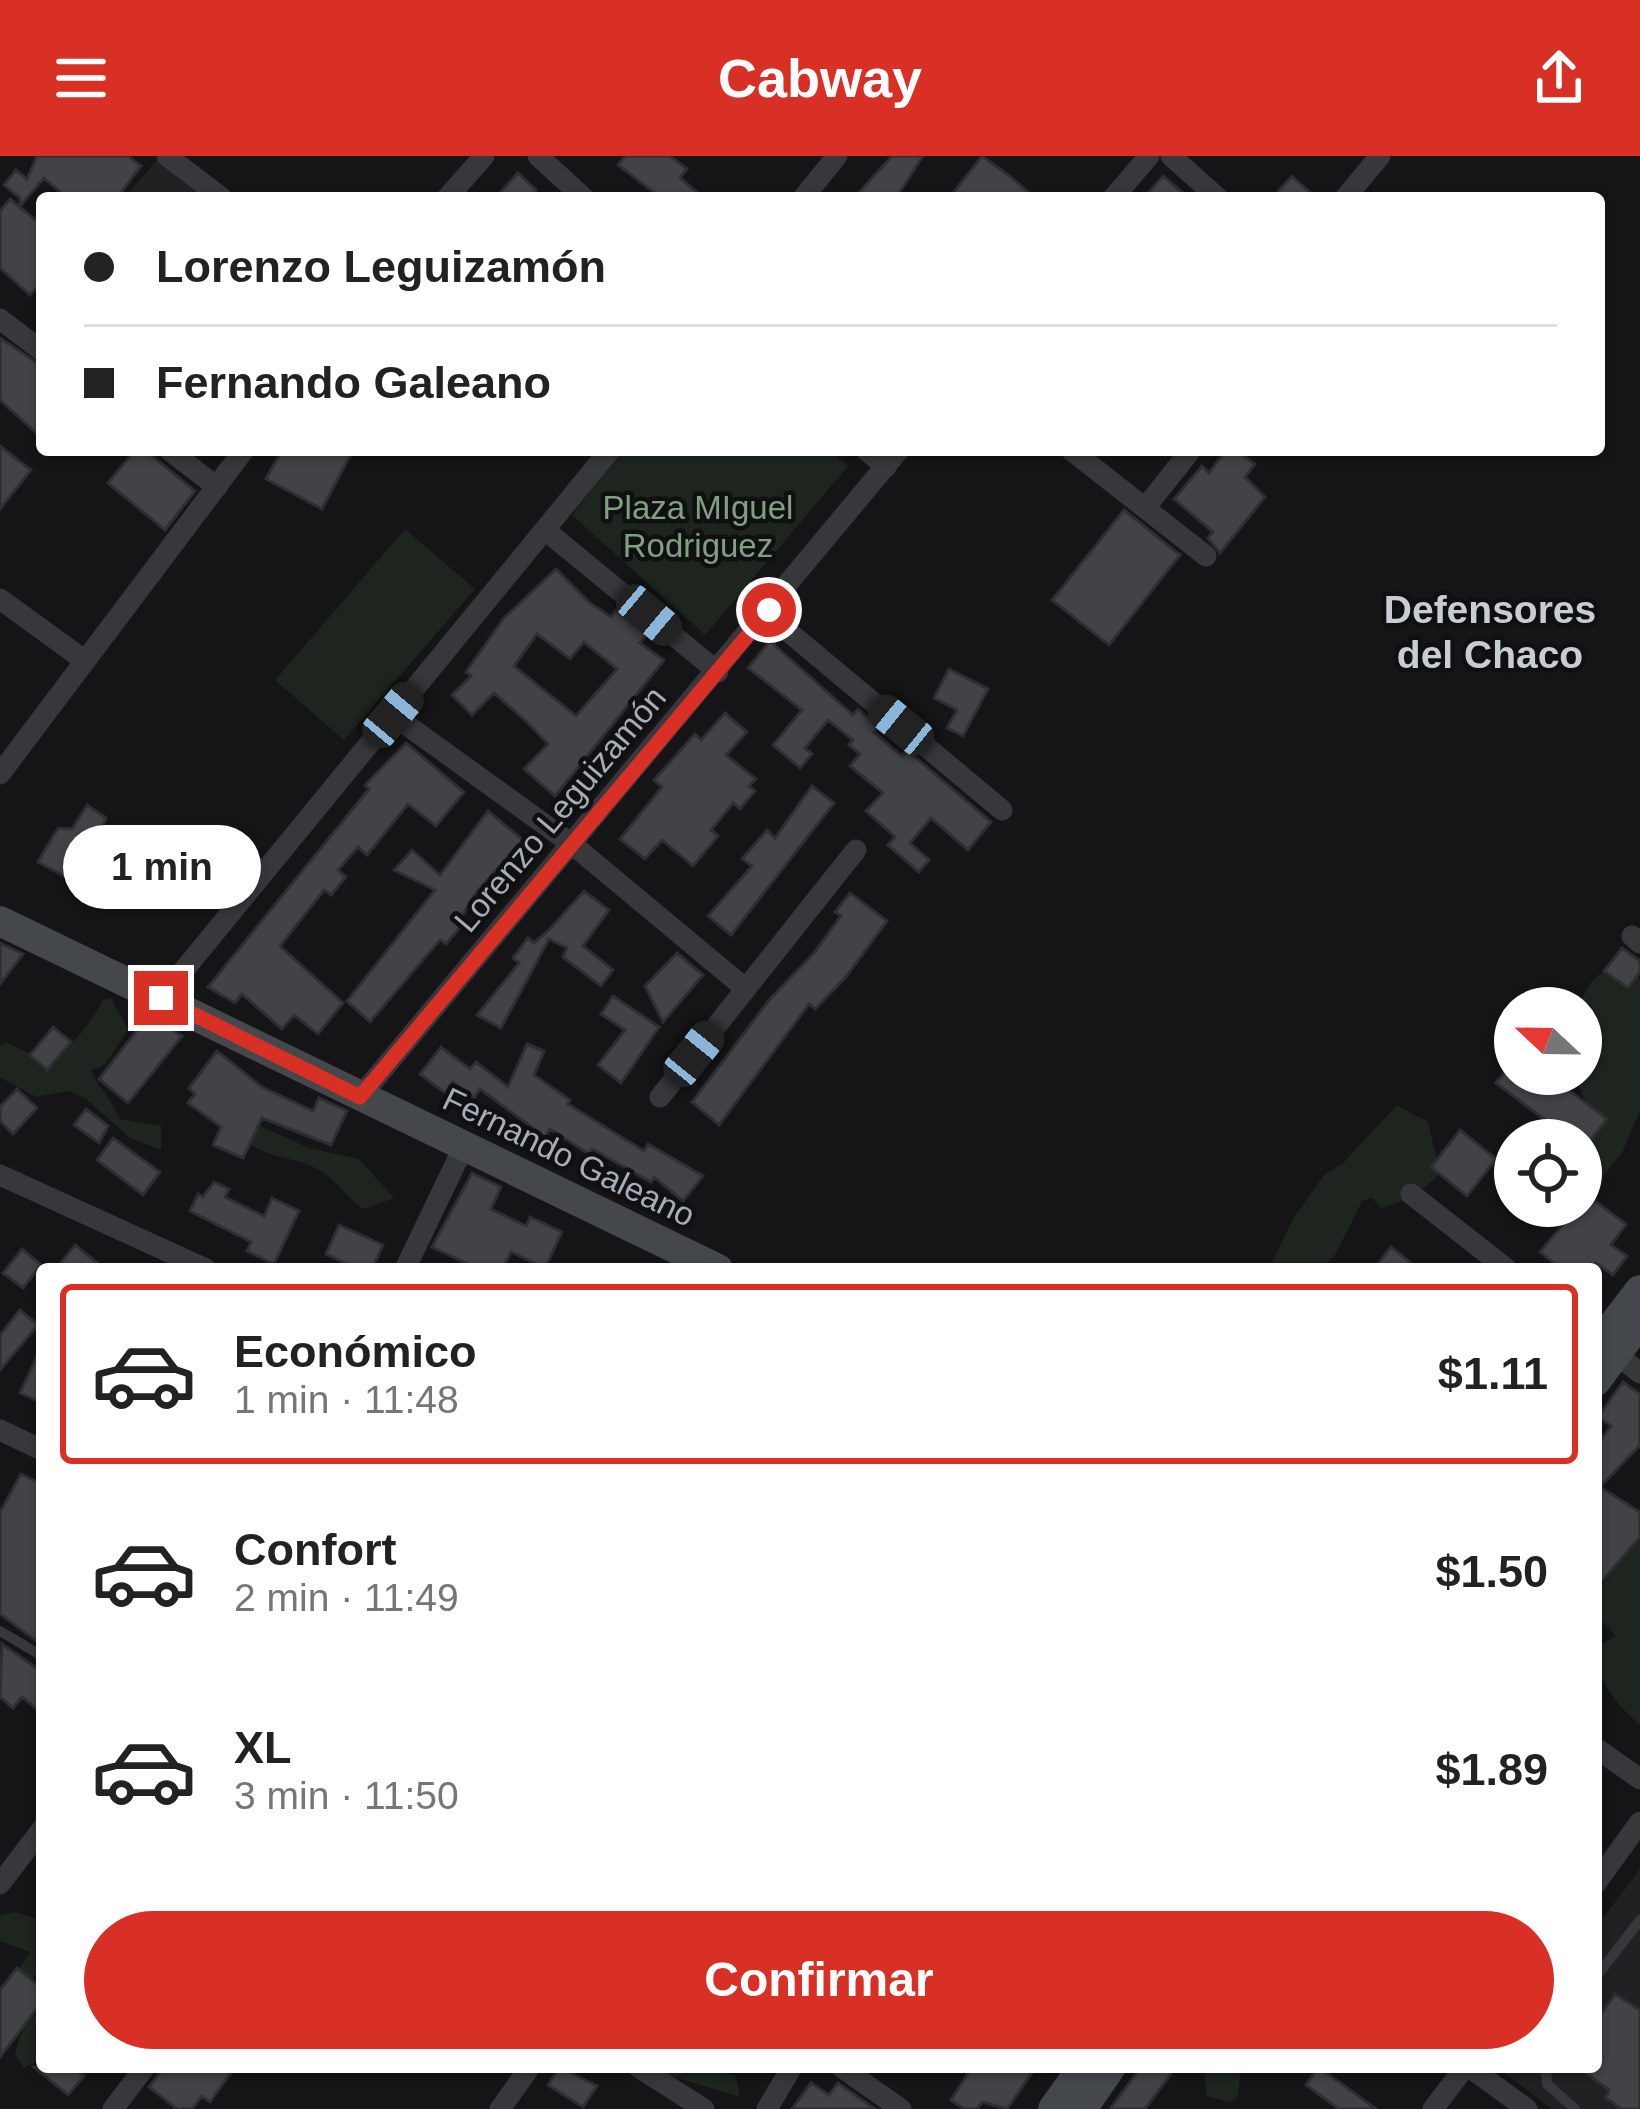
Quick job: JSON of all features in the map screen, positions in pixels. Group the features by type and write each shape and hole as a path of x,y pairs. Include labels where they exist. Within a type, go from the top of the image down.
{"street":[{"path":"167,156 214,192"},
{"path":"453,192 484,156"},
{"path":"538,156 577,192"},
{"path":"808,192 837,156"},
{"path":"1118,192 1149,156"},
{"path":"1171,156 1211,192"},
{"path":"1350,192 1380,156"},
{"path":"0,319 36,347"},
{"path":"177,456 217,487"},
{"path":"0,774 240,456"},
{"path":"161,998 605,456"},
{"path":"1079,456 1206,556"},
{"path":"1145,508 1186,456"},
{"name":"Lorenzo Leguizamón","path":"360,1097 892,459"},
{"path":"545,530 718,672"},
{"path":"0,599 83,660"},
{"path":"766,613 1001,810"},
{"path":"393,715 573,845 746,989"},
{"path":"660,1097 856,850"},
{"name":"Fernando Galeano","path":"0,921 697,1263"},
{"path":"409,1263 464,1146"},
{"path":"0,1175 193,1263"},
{"path":"1411,1194 1499,1263"},
{"path":"1610,1351 1640,1290"},
{"path":"1610,1351 1640,1322"},
{"path":"0,1430 36,1447"},
{"path":"1602,1752 1640,1779"},
{"path":"1602,1875 1640,1822"},
{"path":"0,1884 36,1837"},
{"path":"113,2109 140,2073"},
{"path":"500,2109 526,2073"},
{"path":"647,2073 704,2109"},
{"path":"767,2109 788,2073"},
{"path":"850,2073 901,2109"},
{"path":"1053,2109 1079,2073"},
{"path":"1082,2109 1107,2073"},
{"path":"1433,2109 1462,2073"},
{"path":"1476,2073 1527,2109"}],"lane":[{"path":"0,1630 36,1652"},
{"path":"1602,1969 1640,1920"},
{"path":"1546,2073 1547,2084 1575,2109"}],"shaded area":[{"path":"157,160 198,192 129,192"},
{"path":"1640,1869 1640,2109 1552,2109 1505,2073 1602,2073 1602,1919"}],"green space":[{"name":"Plaza MIguel Rodriguez","path":"617,456 836,456 848,466 705,635 572,515"},
{"path":"405,529 475,589 344,740 275,680"},
{"path":"1609,969 1640,979 1640,1110 1622,1153 1602,1177 1602,1119 1592,1119 1582,1095 1602,1095 1602,987 1588,987"},
{"path":"111,998 128,1029 106,1064 91,1070 120,1119 161,1126 161,1150 130,1138 85,1098 69,1091 36,1097 0,1077 0,1047 6,1042 34,1056 57,1059 103,1000"},
{"path":"1397,1105 1428,1122 1440,1173 1413,1198 1381,1208 1372,1198 1362,1201 1327,1263 1272,1263 1294,1217 1325,1174 1342,1164"},
{"path":"242,1118 309,1148 359,1159 394,1198 364,1209 319,1170 249,1144 238,1135"},
{"path":"1640,1536 1640,1725 1615,1700 1602,1677 1602,1644 1616,1636 1602,1621 1602,1585"},
{"path":"15,1912 36,1919 36,1974 30,1983 15,1976 30,1952 0,1941 0,1915"},
{"path":"36,2016 36,2061 24,2068 15,2055 27,2024"},
{"path":"661,2073 736,2076 740,2097"},
{"path":"1205,2073 1240,2073 1238,2096 1231,2102 1206,2096"}],"building":[{"path":"37,156 128,156 141,166 122,192 60,192 44,178 20,206 20,198 4,185 16,170 27,179"},
{"path":"625,156 670,156 687,169 680,178 697,192 653,192 618,165"},
{"path":"892,156 923,156 900,192 859,192"},
{"path":"982,156 1028,192 954,192"},
{"path":"518,173 536,190 534,192 501,192"},
{"path":"1163,176 1182,192 1149,192"},
{"path":"1292,176 1309,192 1277,192"},
{"path":"10,199 36,220 36,288 30,295 0,268 0,211"},
{"path":"0,338 36,362 36,433 0,400"},
{"path":"0,446 31,470 0,509"},
{"path":"130,456 152,456 195,491 165,530 108,483"},
{"path":"279,456 350,456 322,509 266,479"},
{"path":"1222,456 1244,456 1255,464 1245,477 1265,497 1220,553 1208,538 1213,532 1174,499 1202,466 1209,473"},
{"path":"1124,510 1180,555 1109,645 1052,600"},
{"path":"556,569 590,603 611,617 616,610 647,635 640,643 664,660 555,796 524,769 548,744 526,721 494,693 472,715 452,695 471,676 466,672 504,618","holes":["537,634 570,659 584,642 617,669 576,716 514,666"]},
{"path":"770,641 853,715 858,709 878,726 874,732 902,756 907,750 991,822 968,850 931,818 910,843 929,860 919,872 888,845 895,837 866,811 883,793 850,766 860,754 849,745 853,740 828,720 805,748 812,754 800,768 773,745 802,710 748,668"},
{"path":"949,669 988,689 963,736 947,728 957,710 934,698"},
{"path":"725,713 747,732 726,755 756,779 749,786 755,791 740,809 733,803 711,830 718,836 693,866 662,840 645,859 620,839 662,787 654,780 695,734 701,740"},
{"path":"406,743 464,792 436,826 408,804 367,855 358,847 338,870 346,877 331,895 324,890 280,946 343,1003 318,1034 294,1015 282,1029 242,994 235,1003 208,987 369,789 365,785"},
{"path":"812,786 834,803 731,935 708,916 752,866 742,859 767,830 775,838"},
{"path":"87,805 106,818 98,838 115,857 94,892 38,862 58,828 72,829"},
{"path":"488,811 523,840 477,892 462,916 466,920 446,944 440,940 370,1022 347,1001 435,890 394,870 412,850 440,875"},
{"path":"584,891 609,910 583,946 613,970 601,986 563,957 567,948 549,939 501,1028 477,1015 519,963 513,958 528,938 534,943"},
{"path":"850,893 887,921 845,978 815,1009 809,1004 719,1125 692,1102 770,999 814,953 841,916 835,912"},
{"path":"0,943 23,954 0,984"},
{"path":"1622,948 1640,961 1640,972 1628,988 1604,971"},
{"path":"677,953 703,975 663,1022 645,986"},
{"path":"613,996 659,1027 621,1083 598,1065 625,1030 601,1014"},
{"path":"149,1015 182,1036 128,1103 99,1079"},
{"path":"53,1027 71,1042 47,1070 30,1055"},
{"path":"527,1044 544,1051 534,1075 570,1100 568,1104 644,1151 648,1144 703,1176 683,1201 654,1177 651,1182 592,1149 589,1154 550,1129 545,1137 480,1089 474,1098 453,1082 445,1093 420,1074 441,1047 470,1069 476,1062 508,1087"},
{"path":"217,1051 262,1087 313,1111 319,1098 347,1111 331,1145 262,1118 243,1158 213,1145 221,1127 188,1103 195,1094 189,1088"},
{"path":"17,1089 37,1108 13,1134 0,1121 0,1107"},
{"path":"1512,1095 1575,1095 1607,1119 1602,1126 1602,1119 1544,1119"},
{"path":"86,1109 108,1126 99,1143 74,1125"},
{"path":"1460,1130 1494,1157 1467,1196 1431,1167"},
{"path":"113,1138 160,1172 143,1195 97,1160"},
{"path":"472,1173 501,1187 491,1209 526,1226 530,1217 562,1232 547,1263 534,1263 511,1252 506,1263 466,1263 432,1247"},
{"path":"214,1182 229,1189 225,1197 264,1216 272,1198 299,1211 274,1263 247,1251 251,1242 190,1211 198,1194 203,1197"},
{"path":"1602,1206 1626,1224 1611,1245 1627,1256 1613,1275 1602,1263 1554,1263 1540,1252 1561,1227 1602,1227"},
{"path":"339,1225 383,1245 375,1263 345,1263 326,1254"},
{"path":"75,1245 98,1263 61,1263"},
{"path":"1391,1247 1411,1263 1379,1263"},
{"path":"22,1249 39,1263 23,1288 3,1273"},
{"path":"20,1310 36,1323 0,1370 0,1335"},
{"path":"36,1358 36,1400 20,1393"},
{"path":"1623,1382 1640,1394 1640,1445 1602,1485 1602,1438 1611,1426 1602,1420 1602,1411"},
{"path":"21,1474 36,1481 36,1641 0,1614 0,1512"},
{"path":"1602,1488 1640,1512 1640,1537 1602,1581"},
{"path":"2,1644 36,1668 36,1708 22,1697 13,1708 0,1697"},
{"path":"17,1968 36,1983 36,2010 0,2057 0,1990"},
{"path":"1615,1994 1640,2010 1640,2109 1621,2109 1606,2098 1609,2090 1586,2073 1602,2073 1602,2013"},
{"path":"41,2073 84,2076 68,2095"},
{"path":"160,2073 231,2073 210,2102 202,2096 192,2109 177,2109 149,2087"},
{"path":"556,2073 572,2073 597,2086 583,2107 548,2085"},
{"path":"968,2073 1032,2073 1007,2109 983,2102 977,2109 964,2109 951,2100"},
{"path":"1137,2073 1172,2073 1145,2109 1110,2109"},
{"path":"1314,2073 1326,2073 1376,2109 1339,2109 1306,2085"},
{"path":"811,2083 829,2095 838,2083 875,2109 792,2109"}],"district":[{"name":"Defensores del Chaco","path":"1490,632"}],"route":[{"path":"161,998 360,1097 769,610"}]}
